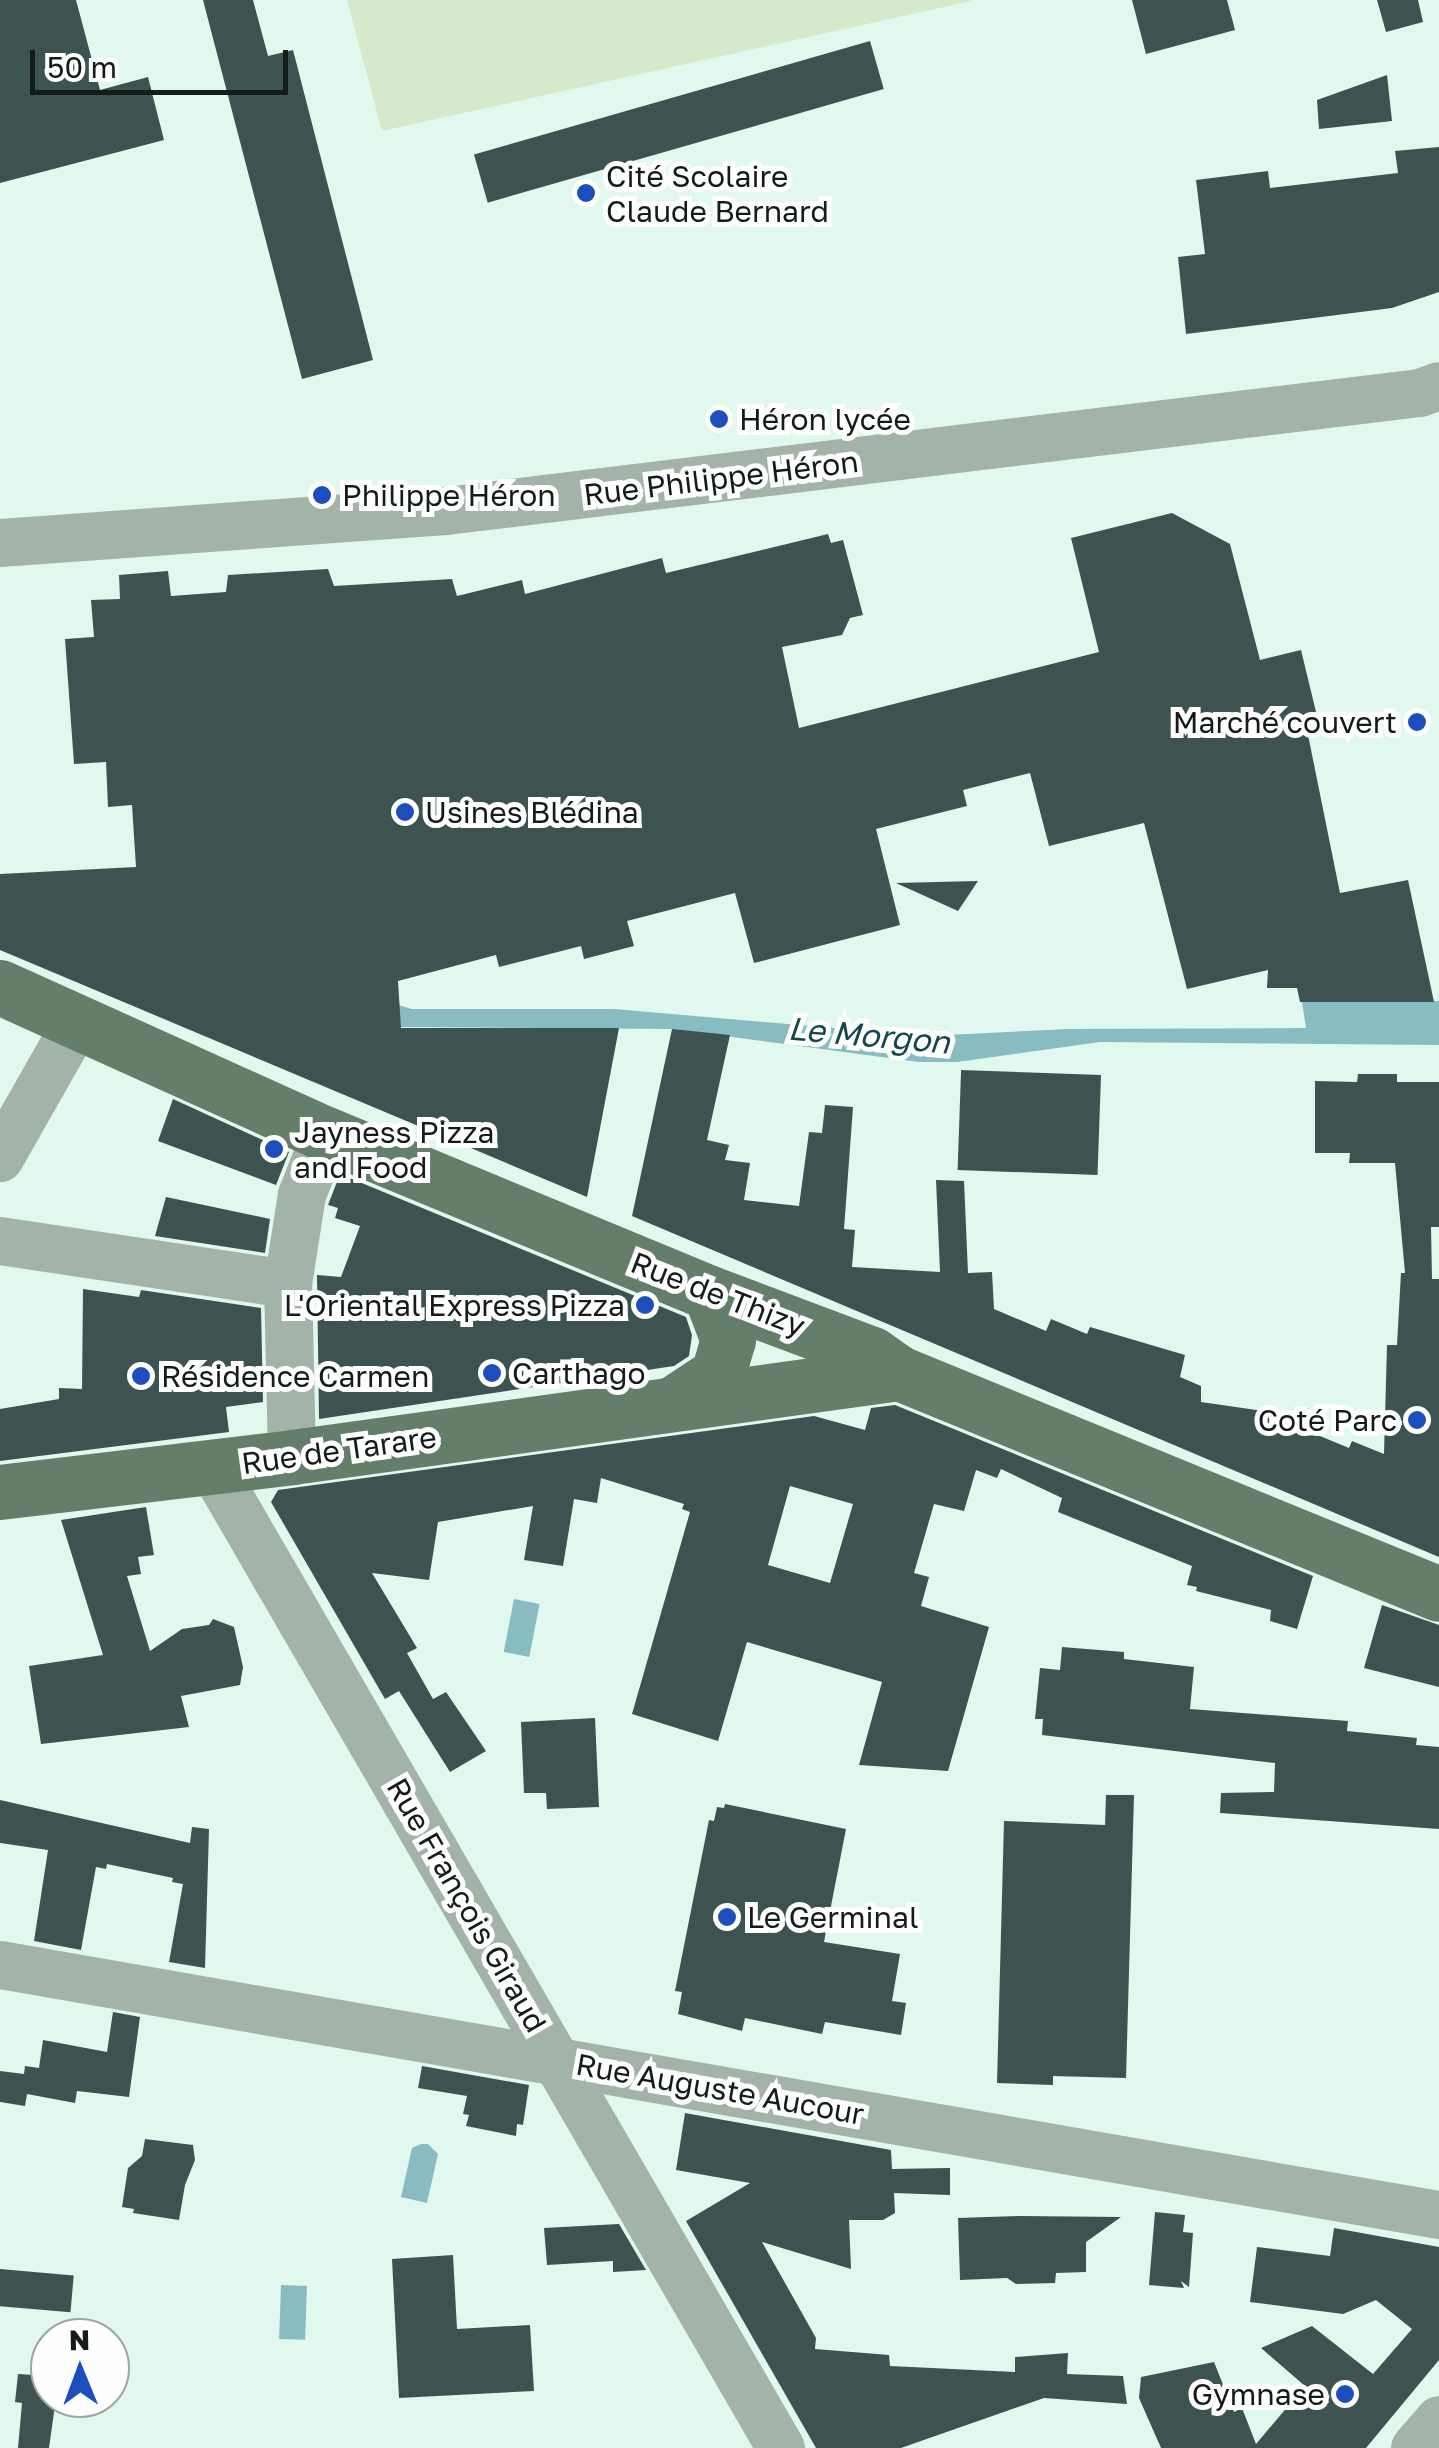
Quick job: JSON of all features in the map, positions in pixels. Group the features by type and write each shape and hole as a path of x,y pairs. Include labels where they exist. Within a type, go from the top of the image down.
{"main road":[{"name":"Rue de Thizy","path":"0,987 326,1134 710,1293 872,1354 899,1372 1439,1594"},
{"name":"Rue de Tarare","path":"676,1400 718,1374 728,1340 710,1293"},
{"name":"Rue de Tarare","path":"0,1492 292,1457 676,1400 899,1372"}],"street":[{"name":"Rue Philippe Héron","path":"0,542 446,511 1345,403 1420,393 1439,386"},
{"path":"0,1158 76,1024"},
{"path":"292,1457 288,1284 302,1194 326,1134"},
{"path":"0,1241 288,1284"},
{"name":"Rue François Giraud","path":"212,1467 782,2448"},
{"name":"Rue Auguste Aucour","path":"0,1965 1439,2215"},
{"path":"1415,2448 1439,2420"}],"green space":[{"path":"347,0 971,0 971,1 382,131"}],"water":[{"name":"Le Morgon","path":"377,999 412,1009 614,1009 926,1036 1068,1029 1306,1028 1302,1002 1439,1001 1439,1045 1100,1042 957,1062 919,1062 672,1029 400,1027"},
{"path":"514,1599 540,1604 529,1657 504,1652"},
{"path":"428,2144 438,2154 427,2203 401,2197 412,2148"},
{"path":"281,2285 307,2286 305,2340 279,2339"}],"building":[{"path":"0,0 76,0 100,90 148,77 164,140 0,183"},
{"path":"203,0 253,0 268,56 293,50 373,360 302,379"},
{"path":"1132,0 1227,0 1235,30 1146,54"},
{"path":"1377,0 1418,0 1423,22 1386,32"},
{"path":"870,41 884,89 488,203 474,155"},
{"path":"1387,75 1392,121 1319,129 1317,100"},
{"path":"1439,147 1439,292 1392,308 1186,334 1178,257 1205,254 1196,180 1268,171 1270,188 1398,173 1395,151"},
{"path":"1172,513 1230,544 1260,660 1301,650 1316,712 1304,715 1340,893 1408,880 1434,1002 1300,1002 1297,988 1267,988 1268,970 1187,989 1144,823 1049,846 1030,773 963,790 967,806 876,829 900,925 754,963 735,893 627,921 634,946 584,959 581,946 499,967 496,955 398,981 401,1028 619,1028 587,1197 0,950 0,874 136,867 132,805 108,807 106,762 74,764 65,639 94,637 91,600 120,599 119,575 168,571 171,596 226,592 228,575 328,569 334,586 452,579 457,596 522,580 525,594 662,558 666,573 828,534 831,543 843,540 863,615 850,618 842,635 782,647 799,728 1099,652 1071,538"},
{"path":"978,881 958,911 896,883"},
{"path":"672,1029 730,1035 707,1140 729,1145 725,1160 750,1163 744,1200 799,1206 809,1132 822,1133 825,1105 853,1107 844,1229 855,1230 852,1267 940,1272 936,1180 964,1181 968,1273 992,1272 994,1309 1046,1331 1051,1319 1087,1334 1090,1327 1185,1355 1180,1377 1201,1386 1201,1402 1304,1417 1303,1429 1349,1448 1352,1441 1384,1454 1387,1345 1397,1345 1401,1273 1405,1273 1395,1163 1349,1163 1350,1153 1315,1153 1315,1081 1357,1082 1358,1074 1397,1074 1397,1082 1439,1082 1439,1227 1431,1227 1432,1279 1439,1279 1439,1557 632,1216"},
{"path":"961,1070 1101,1075 1098,1175 958,1170"},
{"path":"173,1099 289,1152 276,1185 158,1141"},
{"path":"340,1174 686,1317 692,1335 689,1356 674,1366 319,1419 317,1275 341,1277 360,1226 335,1218 338,1208 328,1205"},
{"path":"166,1197 270,1219 265,1253 155,1236"},
{"path":"83,1289 139,1297 141,1290 261,1308 263,1402 226,1407 229,1432 0,1461 0,1409 59,1399 59,1388 82,1389"},
{"path":"895,1405 1313,1576 1297,1629 1270,1621 1271,1610 1196,1591 1197,1587 1187,1585 1192,1566 1058,1512 1062,1498 1001,1469 997,1478 976,1470 964,1511 934,1504 914,1573 929,1577 921,1606 989,1627 948,1771 859,1765 882,1682 747,1642 718,1741 632,1714 690,1512 682,1509 684,1504 601,1478 597,1503 574,1499 563,1566 524,1560 533,1506 438,1522 429,1580 372,1573 417,1648 407,1653 433,1699 446,1692 486,1751 450,1772 399,1691 385,1699 271,1502 278,1490 814,1416 865,1430 871,1408","holes":["790,1486 853,1504 830,1583 768,1565"]},
{"path":"146,1507 154,1555 138,1557 141,1574 127,1576 150,1651 182,1629 209,1625 213,1619 234,1627 243,1667 240,1685 181,1696 189,1727 41,1744 29,1666 103,1655 61,1520"},
{"path":"1382,1605 1439,1625 1439,1687 1364,1668"},
{"path":"1062,1647 1124,1652 1124,1659 1194,1667 1190,1709 1348,1721 1347,1731 1417,1738 1416,1745 1439,1747 1439,1829 1220,1813 1221,1793 1274,1792 1275,1763 1042,1735 1043,1719 1035,1719 1040,1668 1060,1670"},
{"path":"595,1718 599,1807 547,1809 546,1793 524,1793 521,1722"},
{"path":"1106,1795 1134,1795 1126,2078 1053,2076 1053,2085 997,2083 1004,1821 1105,1825"},
{"path":"0,1800 190,1843 192,1827 209,1829 205,1968 169,1962 183,1884 172,1882 173,1878 107,1864 106,1869 96,1867 81,1950 34,1941 48,1850 0,1843"},
{"path":"725,1804 846,1829 824,1942 900,1954 892,2001 906,2003 901,2035 825,2022 822,2034 745,2018 742,2031 678,2014 682,1992 675,1991 709,1820 714,1821 717,1807 724,1808"},
{"path":"113,2012 140,2017 129,2097 77,2091 75,2103 27,2094 25,2106 0,2102 0,2071 24,2074 25,2066 39,2068 43,2040 107,2052"},
{"path":"422,2066 529,2085 523,2125 517,2124 516,2136 466,2126 469,2115 463,2114 467,2096 418,2088"},
{"path":"685,2113 891,2150 892,2169 950,2168 950,2195 894,2193 895,2213 883,2220 849,2220 851,2269 762,2242 816,2338 815,2349 889,2355 890,2366 1015,2372 1015,2357 1068,2353 1067,2374 1123,2376 1127,2404 1044,2398 901,2448 816,2448 686,2221 750,2183 676,2170"},
{"path":"145,2139 193,2145 195,2160 185,2185 179,2220 133,2213 134,2209 122,2207 128,2168 142,2156"},
{"path":"1155,2212 1185,2215 1183,2232 1193,2233 1189,2287 1181,2281 1184,2288 1149,2285"},
{"path":"1121,2217 1086,2242 1086,2272 1056,2273 1055,2283 1016,2284 1007,2278 960,2280 958,2218"},
{"path":"619,2224 646,2270 613,2272 613,2261 547,2265 544,2228"},
{"path":"1334,2228 1439,2247 1439,2360 1366,2448 1161,2448 1139,2398 1141,2377 1214,2362 1234,2412 1242,2408 1256,2444 1305,2386 1261,2348 1312,2326 1373,2374 1412,2329 1376,2300 1343,2314 1250,2302 1257,2247 1330,2256"},
{"path":"453,2255 457,2329 530,2325 534,2391 399,2398 392,2259"},
{"path":"0,2269 74,2275 70,2312 0,2306"},
{"path":"18,2374 30,2375 30,2418 53,2418 49,2448 18,2448 22,2403 15,2402"}],"place":[{"name":"Cité Scolaire Claude Bernard","path":"586,193"},
{"name":"Héron lycée","path":"719,419"},
{"name":"Philippe Héron","path":"322,495"},
{"name":"Marché couvert","path":"1417,722"},
{"name":"Usines Blédina","path":"405,812"},
{"name":"Jayness Pizza and Food","path":"274,1149"},
{"name":"L'Oriental Express Pizza","path":"645,1305"},
{"name":"Carthago","path":"492,1373"},
{"name":"Résidence Carmen","path":"141,1376"},
{"name":"Coté Parc","path":"1417,1420"},
{"name":"Le Germinal","path":"727,1917"},
{"name":"Gymnase","path":"1345,2394"}]}
